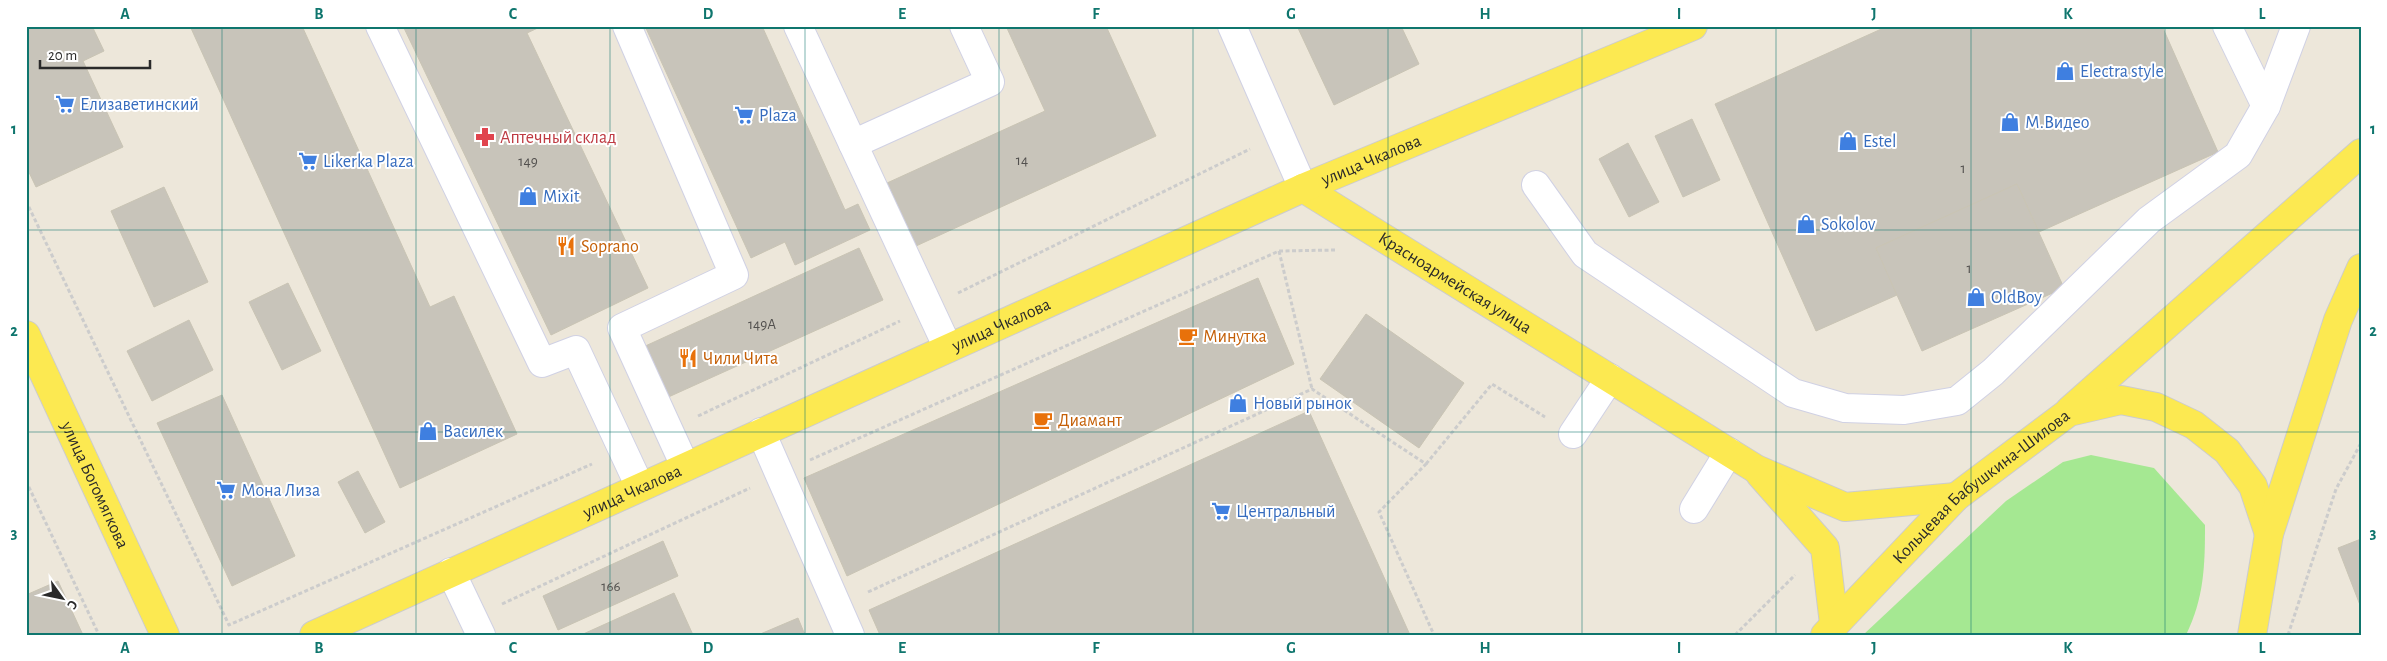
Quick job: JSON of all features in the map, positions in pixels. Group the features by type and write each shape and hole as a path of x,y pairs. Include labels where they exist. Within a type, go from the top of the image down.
{"main road":[{"name":"улица Чкалова","path":"314,635 1304,188 1693,26"},
{"path":"2069,412 2361,153"},
{"name":"Красноармейская улица","path":"1304,188 1756,469"},
{"path":"2269,534 2338,320 2361,268"},
{"name":"улица Богомягкова","path":"26,335 165,635"},
{"name":"Кольцевая Бабушкина-Шилова","path":"1830,630 1956,497 2069,412 2121,400 2156,407 2194,425 2226,451 2253,486 2269,534 2252,635"},
{"path":"1756,469 1845,507 1956,497"},
{"path":"1756,469 1826,548 1830,630"}],"street":[{"path":"380,26 542,363 576,350 640,487"},
{"path":"627,26 734,275 622,328 685,466"},
{"path":"798,26 948,348"},
{"path":"853,144 990,82 964,26"},
{"path":"1232,26 1304,188"},
{"path":"2227,26 2266,106"},
{"path":"1536,185 1585,254 1793,393 1845,408 1904,410 1957,401 1993,372 2148,220 2238,155 2266,106 2296,26"},
{"path":"1573,434 1610,378"},
{"path":"761,432 850,635"},
{"path":"1694,509 1729,452"},
{"path":"451,572 477,626"}],"path":[{"path":"668,430 929,307 1280,134"},
{"path":"26,201 229,625 623,450"},
{"path":"477,626 780,473 1279,251 1341,250"},
{"path":"1279,251 1312,389 1426,464"},
{"path":"1434,635 1379,512 1426,464 1492,384 1573,434"},
{"path":"838,606 1312,389"},
{"path":"2288,635 2336,490 2361,443"},
{"path":"26,481 99,635"},
{"path":"1735,635 1796,574"}],"green space":[{"path":"2091,455 2154,468 2205,525 2205,554 2200,595 2186,635 1863,635 2006,501 2063,462"}],"building":[{"name":"Елизаветинский","path":"32,26 92,26 104,51 83,61 123,147 36,187 26,166 26,29"},
{"name":"Likerka Plaza","path":"190,26 302,26 430,307 454,296 517,434 400,488"},
{"path":"403,26 542,26 527,33 648,288 551,335"},
{"name":"Plaza","path":"645,26 762,26 845,210 858,204 870,230 795,265 785,242 751,258"},
{"path":"1006,26 1106,26 1156,136 916,246 887,183 1045,111"},
{"path":"1297,26 1401,26 1419,64 1334,105"},
{"path":"1888,26 2162,26 2218,152 2039,232 2017,184 1876,248 1897,295 1816,331 1715,104"},
{"path":"1692,119 1720,180 1683,197 1655,136"},
{"path":"1628,143 1659,202 1629,217 1599,159"},
{"path":"2017,184 2064,288 1922,351 1876,248"},
{"path":"164,187 208,282 154,307 111,211"},
{"path":"859,248 883,300 664,399 641,348"},
{"path":"1258,278 1294,364 847,576 804,478"},
{"path":"288,283 321,351 282,370 249,302"},
{"path":"1366,314 1464,383 1419,448 1320,379"},
{"path":"189,320 213,370 152,401 127,351"},
{"name":"Мона Лиза","path":"222,395 295,556 232,586 157,423"},
{"name":"Центральный","path":"1309,411 1410,635 880,635 869,610"},
{"path":"358,471 385,522 365,533 338,482"},
{"path":"2361,539 2361,605 2360,605 2338,548"},
{"path":"663,541 678,576 558,630 543,596"},
{"path":"58,581 83,635 26,635 26,595"},
{"path":"674,593 693,635 581,635"},
{"path":"798,618 805,635 758,635"}],"place":[{"name":"Electra style","path":"2065,71"},
{"name":"Елизаветинский","path":"65,104"},
{"name":"Plaza","path":"744,115"},
{"name":"М.Видео","path":"2010,122"},
{"name":"Аптечный склад","path":"485,137"},
{"name":"Estel","path":"1848,141"},
{"name":"Likerka Plaza","path":"308,161"},
{"name":"Mixit","path":"528,196"},
{"name":"Sokolov","path":"1806,224"},
{"name":"Soprano","path":"566,246"},
{"name":"OldBoy","path":"1976,297"},
{"name":"Минутка","path":"1188,336"},
{"name":"Чили Чита","path":"688,358"},
{"name":"Новый рынок","path":"1238,403"},
{"name":"Диамант","path":"1043,420"},
{"name":"Василек","path":"428,431"},
{"name":"Мона Лиза","path":"226,490"},
{"name":"Центральный","path":"1221,511"}]}
